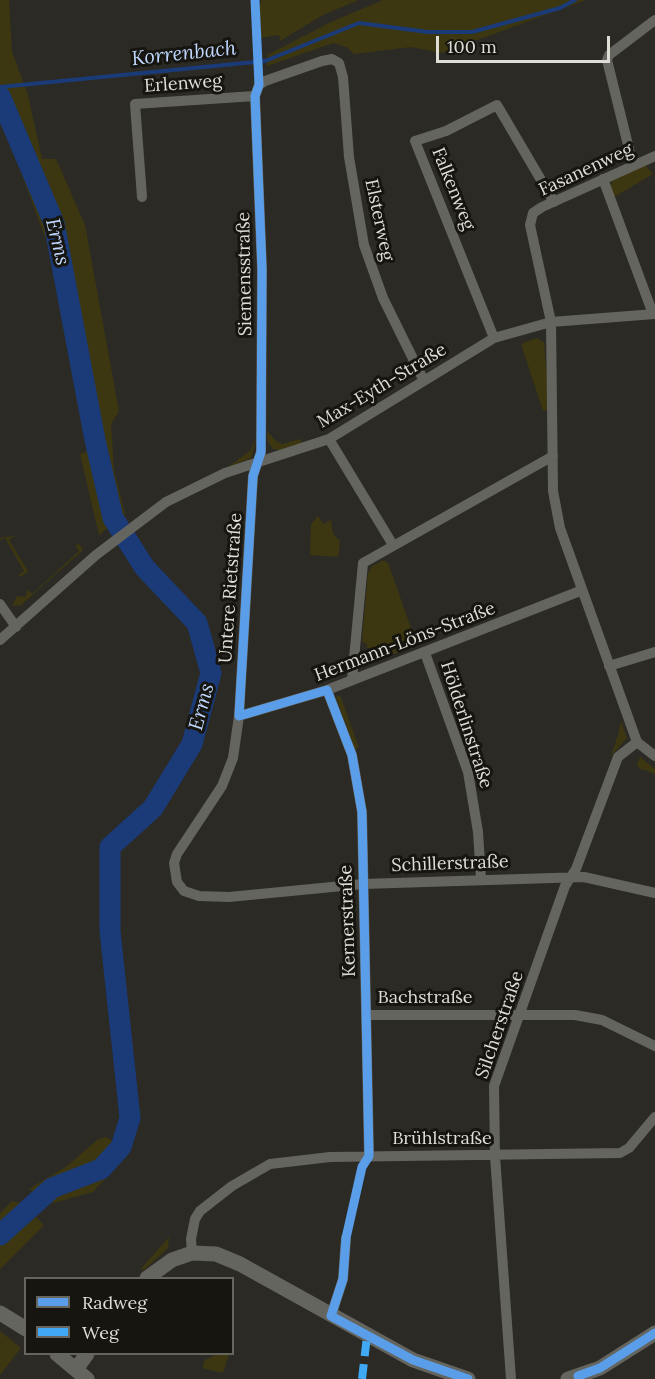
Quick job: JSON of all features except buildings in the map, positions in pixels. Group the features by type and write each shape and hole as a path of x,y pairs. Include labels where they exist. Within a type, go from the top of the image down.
{"main road":[{"path":"148,1277 172,1260 192,1253 216,1254 240,1264 413,1360 468,1379"},
{"path":"0,1313 24,1328"},
{"path":"568,1379 600,1368 655,1333"},
{"path":"59,1355 81,1374 86,1355"}],"street":[{"path":"633,165 607,60 609,55 655,20"},
{"name":"Elsterweg","path":"255,96 259,85 265,81 332,59 339,63 343,77 349,157 366,250 383,298 424,381"},
{"name":"Erlenweg","path":"142,197 135,104 255,96"},
{"name":"Siemensstraße","path":"255,96 259,144 263,374 261,452 257,463"},
{"name":"Falkenweg","path":"494,338 415,141 446,131 497,105 554,202"},
{"name":"Fasanenweg","path":"637,742 580,591 560,528 553,491 551,322 530,225 533,213 655,156"},
{"path":"603,179 654,314"},
{"name":"Max-Eyth-Straße","path":"0,640 141,519 195,487 225,473 329,439 494,338 551,322 654,314"},
{"path":"329,439 393,545"},
{"path":"352,680 363,563 553,456"},
{"name":"Untere Rietstraße","path":"174,863 177,854 222,786 233,758 239,716 253,476 257,463"},
{"name":"Hermann-Löns-Straße","path":"239,716 327,690 580,591"},
{"path":"0,604 16,627"},
{"path":"609,666 655,652"},
{"name":"Hölderlinstraße","path":"425,653 468,772 478,832 481,879"},
{"name":"Kernerstraße","path":"327,690 352,755 358,783 368,1015 369,1156"},
{"path":"637,742 655,756"},
{"name":"Silcherstraße","path":"511,1379 495,1156 494,1086 569,878 576,869 618,757 637,742"},
{"name":"Schillerstraße","path":"174,863 177,882 184,891 199,896 229,897 363,884 584,877 655,892"},
{"name":"Bachstraße","path":"368,1015 575,1015 602,1020 655,1046"},
{"name":"Brühlstraße","path":"192,1253 191,1239 195,1219 200,1211 232,1186 261,1170 281,1163 369,1156 620,1153 629,1148 655,1117"},
{"path":"331,1316 343,1279 346,1238"}],"shaded area":[{"path":"0,0 9,0 12,52 28,95 42,159 56,159 85,225 119,411 111,424 114,470 125,514 99,535 80,454 93,450 49,248 0,116"},
{"path":"262,0 359,0 323,15 280,41 279,35 259,38 259,6"},
{"path":"383,0 586,0 442,53 411,47 354,54 347,47 333,43 267,66 267,55 331,22"},
{"path":"644,164 653,174 614,197 610,186 613,180"},
{"path":"536,338 544,342 549,409 543,411 521,344"},
{"path":"267,431 282,444 300,439 302,443 281,450 273,449 268,442"},
{"path":"256,439 251,458 228,467 250,451"},
{"path":"318,516 323,524 331,520 333,534 340,541 338,557 310,555 311,524"},
{"path":"15,536 9,540 28,571 21,577 18,575 24,571 5,538 0,540 0,538"},
{"path":"79,544 83,550 21,605 12,606 17,596 26,597 27,589 32,594 79,551 75,545"},
{"path":"384,560 388,563 416,642 411,643 412,647 373,662 372,654 367,656 367,644 362,640 368,573 372,566"},
{"path":"340,695 359,748 355,749 336,697"},
{"path":"621,721 627,738 611,756 619,732"},
{"path":"640,757 655,769 655,774 639,768 637,764"},
{"path":"106,1137 130,1152 93,1192 53,1203 29,1189 67,1166 97,1140"},
{"path":"12,1201 23,1204 44,1225 0,1269 0,1213"},
{"path":"169,1237 168,1248 145,1269 140,1270"},
{"path":"0,1331 21,1348 0,1375"},
{"path":"215,1355 229,1355 223,1373 202,1368 205,1360"}],"waterway":[{"name":"Korrenbach","path":"0,87 265,61 359,23 428,32 472,32 560,8 575,0"},
{"name":"Erms","path":"0,96 54,223 95,440 113,518 145,568 197,623 211,673 192,744 153,808 110,847 110,931 130,1118 121,1147 101,1169 52,1188 0,1235"}],"marked path":[{"path":"362,1379 367,1336"}],"cycle path":[{"path":"255,0 259,85 255,96 262,269 261,452 253,476 239,716 327,690 352,755 362,812 369,1156 362,1167 346,1238 343,1279 331,1316 413,1360 468,1379"},
{"path":"578,1376 600,1368 655,1333"}]}
